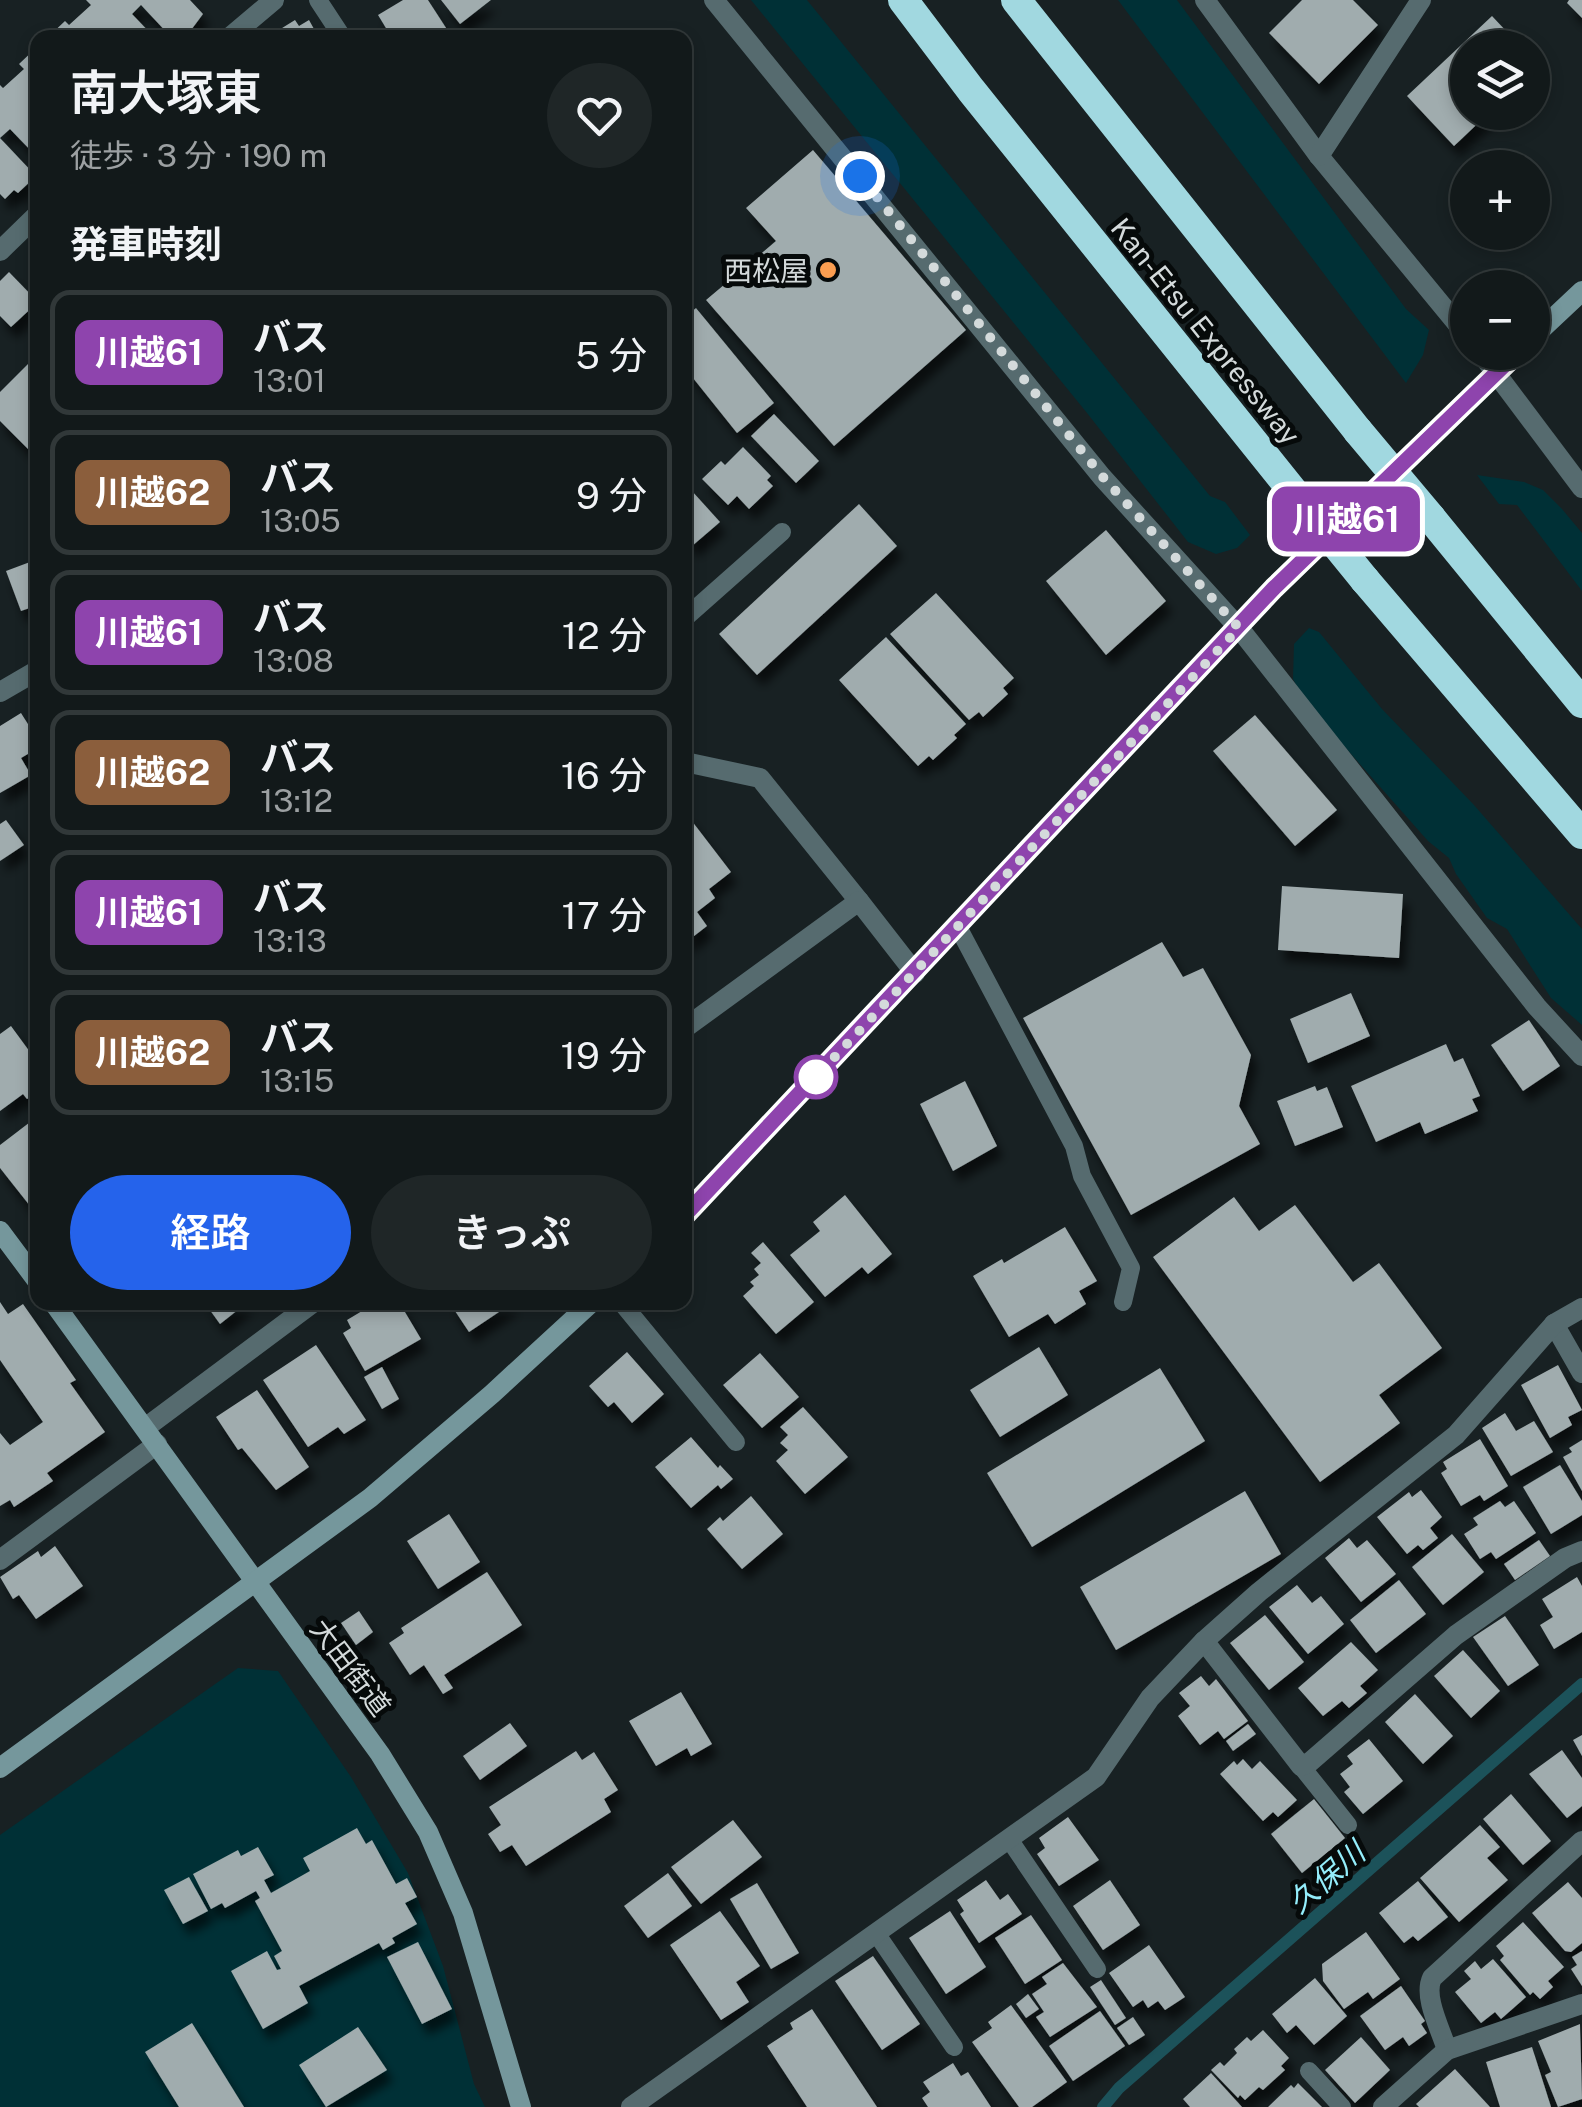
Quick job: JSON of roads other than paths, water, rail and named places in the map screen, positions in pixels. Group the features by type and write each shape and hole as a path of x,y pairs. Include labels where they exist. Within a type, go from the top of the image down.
{"highway":[{"path":"892,0 971,90"},
{"name":"Kan-Etsu Expressway","path":"904,0 971,90 1295,494 1582,834"},
{"name":"Kan-Etsu Expressway","path":"1018,0 1358,431 1582,702"}],"street":[{"path":"238,30 274,0"},
{"path":"714,0 1102,476 1239,628 1538,1007 1582,1056"},
{"path":"1205,0 1319,156 1450,316"},
{"path":"1319,156 1421,0"},
{"path":"3,241 30,220"},
{"path":"1550,321 1582,292"},
{"path":"692,1208 1274,588 1497,372 1582,488"},
{"path":"0,692 30,675"},
{"path":"692,763 760,778 915,973"},
{"path":"692,1023 859,901"},
{"path":"0,1231 30,1271"},
{"path":"632,2107 1096,1776 1150,1698 1204,1641 1259,1592 1456,1436 1554,1324 1582,1308"},
{"name":"大田街道","path":"59,1310 380,1754 428,1832 474,1944 522,2107"},
{"path":"0,1560 304,1310"},
{"path":"0,1768 370,1498 583,1310"},
{"path":"1554,1324 1582,1373"},
{"path":"1204,1641 1301,1766 1456,1635 1566,1558 1582,1551"},
{"path":"1447,2050 1430,1996 1428,1986 1432,1978 1582,1841"},
{"path":"1383,2107 1447,2050 1582,2004"}],"lane":[{"path":"318,0 338,30"},
{"path":"692,612 782,532"},
{"path":"958,926 1074,1146 1082,1176 1131,1268 1124,1302"},
{"path":"628,1310 736,1442"},
{"path":"1301,1766 1348,1824"},
{"path":"1009,1839 1096,1969"},
{"path":"876,1933 954,2047"},
{"path":"1309,2071 1342,2107"}],"waterway":[{"name":"久保川","path":"1103,2107 1119,2088 1582,1684"}],"place":[{"name":"西松屋","path":"828,270"}]}
